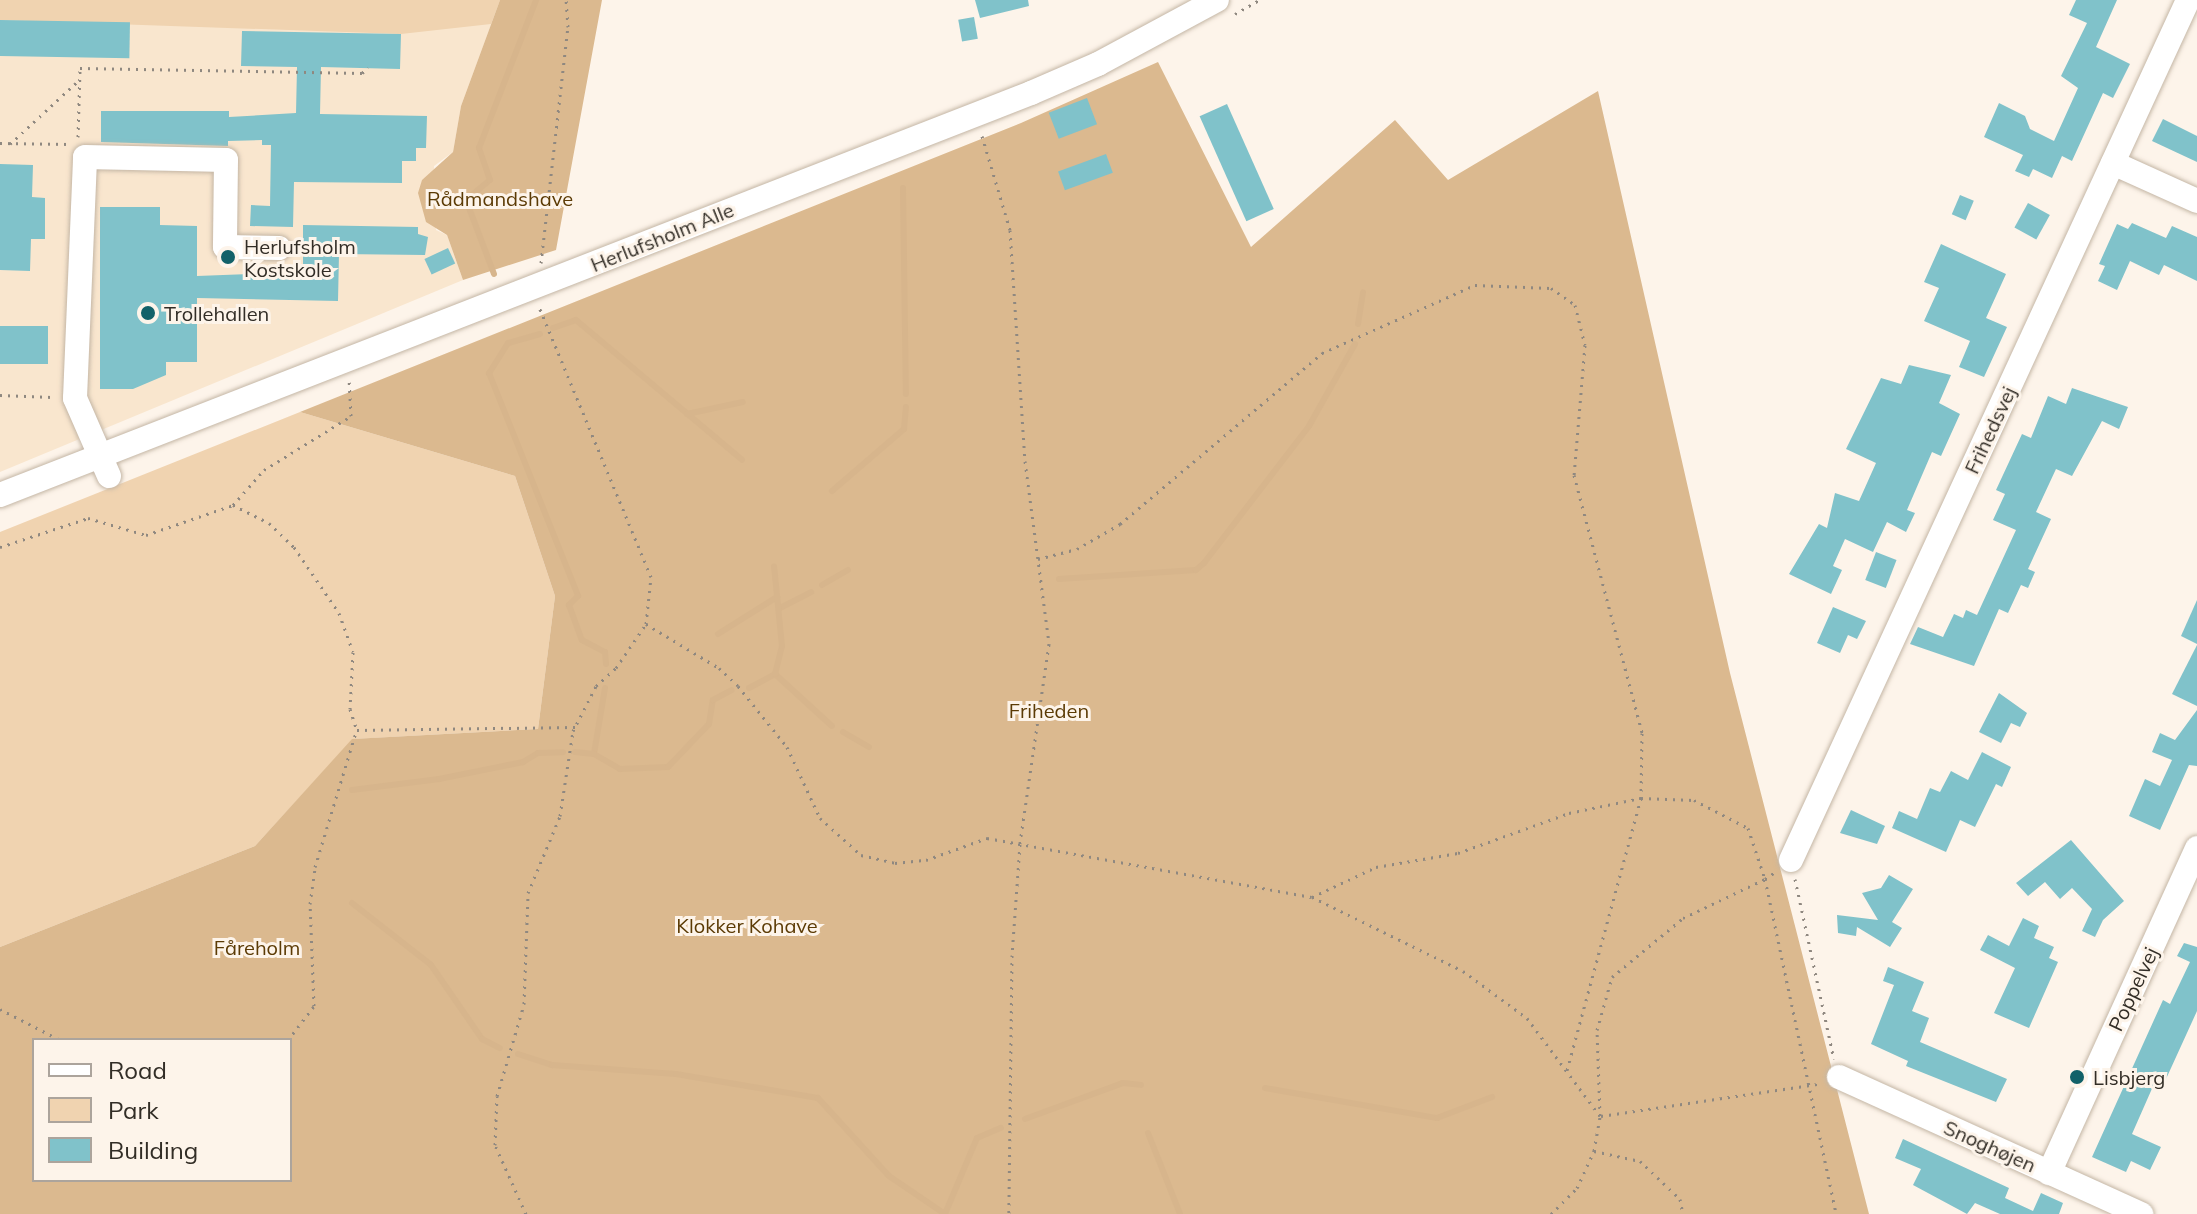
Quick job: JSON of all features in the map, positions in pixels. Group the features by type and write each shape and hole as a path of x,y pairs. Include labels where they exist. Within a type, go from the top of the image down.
{"street":[{"name":"Herlufsholm Alle","path":"0,495 104,466 539,286 1098,64 1217,0"},
{"name":"Frihedsvej","path":"1791,860 2188,0"},
{"path":"104,466 75,398 85,157 226,160 225,247 279,248"},
{"path":"2113,163 2197,201"},
{"name":"Poppelvej","path":"2049,1173 2197,848"},
{"name":"Snoghøjen","path":"1839,1077 2141,1214"}],"path":[{"path":"526,1214 495,1145 497,1096 524,1004 528,893 560,816 575,727 596,686 616,668 646,624 651,577 558,361 539,309 568,27 566,0"},
{"path":"0,143 78,144 80,68 362,73 368,68"},
{"path":"10,144 79,80"},
{"path":"970,116 998,176 1010,230 1025,461 1049,644 1020,844 1012,955 1009,1214"},
{"path":"1038,559 1077,549 1120,524 1322,353 1475,285 1551,288 1575,305 1585,345 1574,475 1642,733 1641,798 1566,1075"},
{"path":"0,547 88,518 146,535 233,505 264,470 351,416 349,382"},
{"path":"0,395 75,398"},
{"path":"233,505 269,523 294,547 339,613 353,652 350,709 357,730 315,867 310,904 314,1006 290,1038"},
{"path":"646,624 719,668 738,686 787,747 831,834 861,855 895,863 926,860 987,838 1312,897 1463,971 1527,1018 1566,1075 1600,1116"},
{"path":"357,730 575,727"},
{"path":"1312,897 1376,867 1458,853 1569,813 1641,798 1694,800 1748,828 1765,879 1805,1088 1836,1214"},
{"path":"1551,1214 1577,1188 1594,1151 1600,1116 1597,1030 1612,977 1683,918 1765,879 1791,860 1839,1077 1805,1088 1600,1116"},
{"path":"0,1009 56,1038"},
{"path":"1594,1151 1640,1161 1680,1199 1683,1214"}],"shaded area":[{"name":"Herlufsholm Kostskole","path":"0,0 500,0 461,106 453,152 434,166 436,230 447,235 463,280 0,472"}],"green space":[{"path":"0,0 500,0 491,24 401,34 0,20"},
{"name":"Rådmandshave","path":"500,0 602,0 556,250 463,280 447,235 426,222 418,193 422,180 453,152 461,106"},
{"name":"Friheden","path":"1158,62 1251,247 1395,120 1448,180 1598,91 1730,673 1869,1214 0,1214 0,947 255,846 352,739 538,729 555,596 515,476 300,412 1021,123"},
{"path":"300,412 515,476 555,596 538,729 353,739 255,846 0,947 0,532"}],"building":[{"path":"975,0 1028,0 1029,6 980,18"},
{"path":"2076,0 2117,0 2096,47 2130,64 2113,98 2103,93 2072,161 2062,156 2052,178 2033,169 2029,177 2015,171 2023,155 1984,137 1999,103 2025,116 2030,129 2054,141 2078,88 2061,76 2087,23 2069,15"},
{"path":"974,17 978,39 962,41 958,20"},
{"path":"0,20 130,22 129,58 0,56"},
{"path":"242,31 401,34 400,69 321,67 320,114 427,116 426,148 416,148 416,161 402,161 402,183 294,182 293,227 250,226 251,205 270,206 271,145 262,145 262,140 228,141 228,146 101,142 101,111 229,111 229,117 296,113 297,67 241,66"},
{"path":"1087,98 1097,124 1059,139 1049,113"},
{"path":"1227,104 1274,209 1246,221 1200,116"},
{"path":"2163,119 2197,136 2197,162 2152,141"},
{"path":"1106,154 1113,173 1065,190 1058,171"},
{"path":"0,164 33,165 32,197 45,198 45,239 31,239 30,271 0,270"},
{"path":"1960,195 1974,201 1966,220 1952,214"},
{"path":"2028,203 2050,215 2036,240 2014,227"},
{"name":"Trollehallen","path":"100,207 160,207 160,225 197,226 197,276 303,272 303,225 418,227 418,234 428,237 425,255 339,254 338,301 197,298 197,362 166,362 166,375 133,389 100,389"},
{"path":"2132,223 2166,238 2172,226 2197,237 2197,281 2164,265 2159,275 2130,261 2117,290 2098,281 2105,266 2099,264 2117,224 2128,229"},
{"path":"1941,244 2006,274 1986,318 2007,327 1984,377 1959,367 1970,341 1924,321 1939,288 1924,282"},
{"path":"448,248 455,263 432,274 424,259"},
{"path":"0,326 48,326 48,364 0,364"},
{"path":"1909,365 1951,375 1939,403 1960,414 1941,456 1932,452 1907,510 1915,513 1906,532 1887,522 1873,552 1845,539 1833,566 1842,570 1831,594 1789,574 1819,524 1827,528 1835,493 1859,501 1876,463 1846,449 1881,378 1901,384"},
{"path":"2072,388 2128,407 2119,429 2102,421 2072,476 2056,469 2036,512 2051,519 2028,569 2035,572 2028,588 2021,585 2008,613 1999,609 1974,666 1910,644 1918,627 1943,637 1954,614 1963,618 1966,610 1977,615 2016,530 1993,520 2005,494 1996,490 2022,434 2031,438 2048,396 2066,404"},
{"path":"1876,552 1897,560 1886,588 1865,580"},
{"path":"2197,600 2197,644 2181,636"},
{"path":"1833,607 1866,621 1857,639 1848,635 1840,653 1817,643"},
{"path":"2197,645 2197,706 2172,694"},
{"path":"1999,693 2027,713 2020,727 2011,723 2001,743 1979,732"},
{"path":"2197,710 2197,766 2189,765 2160,830 2129,816 2145,779 2160,786 2172,760 2152,752 2160,733 2175,740"},
{"path":"1982,752 2011,767 2002,787 1996,784 1975,827 1960,820 1946,852 1892,828 1899,811 1917,819 1930,788 1940,792 1951,771 1968,780"},
{"path":"1851,810 1885,826 1877,844 1840,833"},
{"path":"2071,840 2124,901 2103,920 2095,937 2082,931 2092,909 2072,888 2060,899 2045,882 2028,896 2016,883"},
{"path":"1889,875 1913,889 1892,922 1902,928 1890,947 1857,927 1856,936 1838,933 1837,915 1878,920 1862,893 1881,888"},
{"path":"2023,918 2039,926 2034,938 2054,947 2049,958 2058,962 2029,1028 1994,1013 2015,968 1980,950 1988,935 2009,946"},
{"path":"2184,943 2197,947 2197,1011 2166,1079 2158,1075 2132,1134 2161,1147 2150,1170 2131,1161 2126,1172 2092,1157 2163,1000 2170,1004 2190,962 2177,956"},
{"path":"1888,967 1924,982 1912,1011 1929,1018 1920,1042 2007,1079 1996,1102 1906,1066 1908,1061 1871,1044 1894,985 1883,981"},
{"path":"1903,1139 2009,1188 2005,1198 2033,1211 2041,1193 2063,1203 2059,1214 2000,1214 1975,1203 1967,1214 1913,1185 1921,1169 1895,1158"}],"waterway":[{"path":"494,274 466,200 490,180 479,148 536,0"},
{"path":"903,188 906,394"},
{"path":"1358,324 1363,292"},
{"path":"553,328 576,320 742,460"},
{"path":"540,334 508,343 489,373 578,596 569,605 582,640 605,652 606,664"},
{"path":"1059,579 1196,570 1309,426 1355,344"},
{"path":"687,414 743,402"},
{"path":"832,491 904,429 906,407"},
{"path":"749,688 775,674 782,646 774,566"},
{"path":"822,585 848,570"},
{"path":"780,608 811,592"},
{"path":"718,634 777,597"},
{"path":"775,674 832,726"},
{"path":"605,688 594,754 620,769 668,767 709,724 713,700 732,690"},
{"path":"843,732 869,747"},
{"path":"352,790 439,779 523,762 538,753 563,752"},
{"path":"575,752 594,754"},
{"path":"352,903 431,965 482,1039 500,1048"},
{"path":"518,1054 552,1065 676,1074 818,1098 889,1176 945,1214 977,1138 1001,1128"},
{"path":"1025,1119 1123,1083 1141,1085"},
{"path":"1265,1088 1437,1118 1492,1097"},
{"path":"1148,1133 1180,1214"}],"place":[{"name":"Herlufsholm Kostskole","path":"228,257"},
{"name":"Trollehallen","path":"148,313"},
{"name":"Lisbjerg","path":"2077,1077"}],"park label":[{"name":"Klokker Kohave","path":"747,925"},
{"name":"Fåreholm","path":"257,947"}]}
